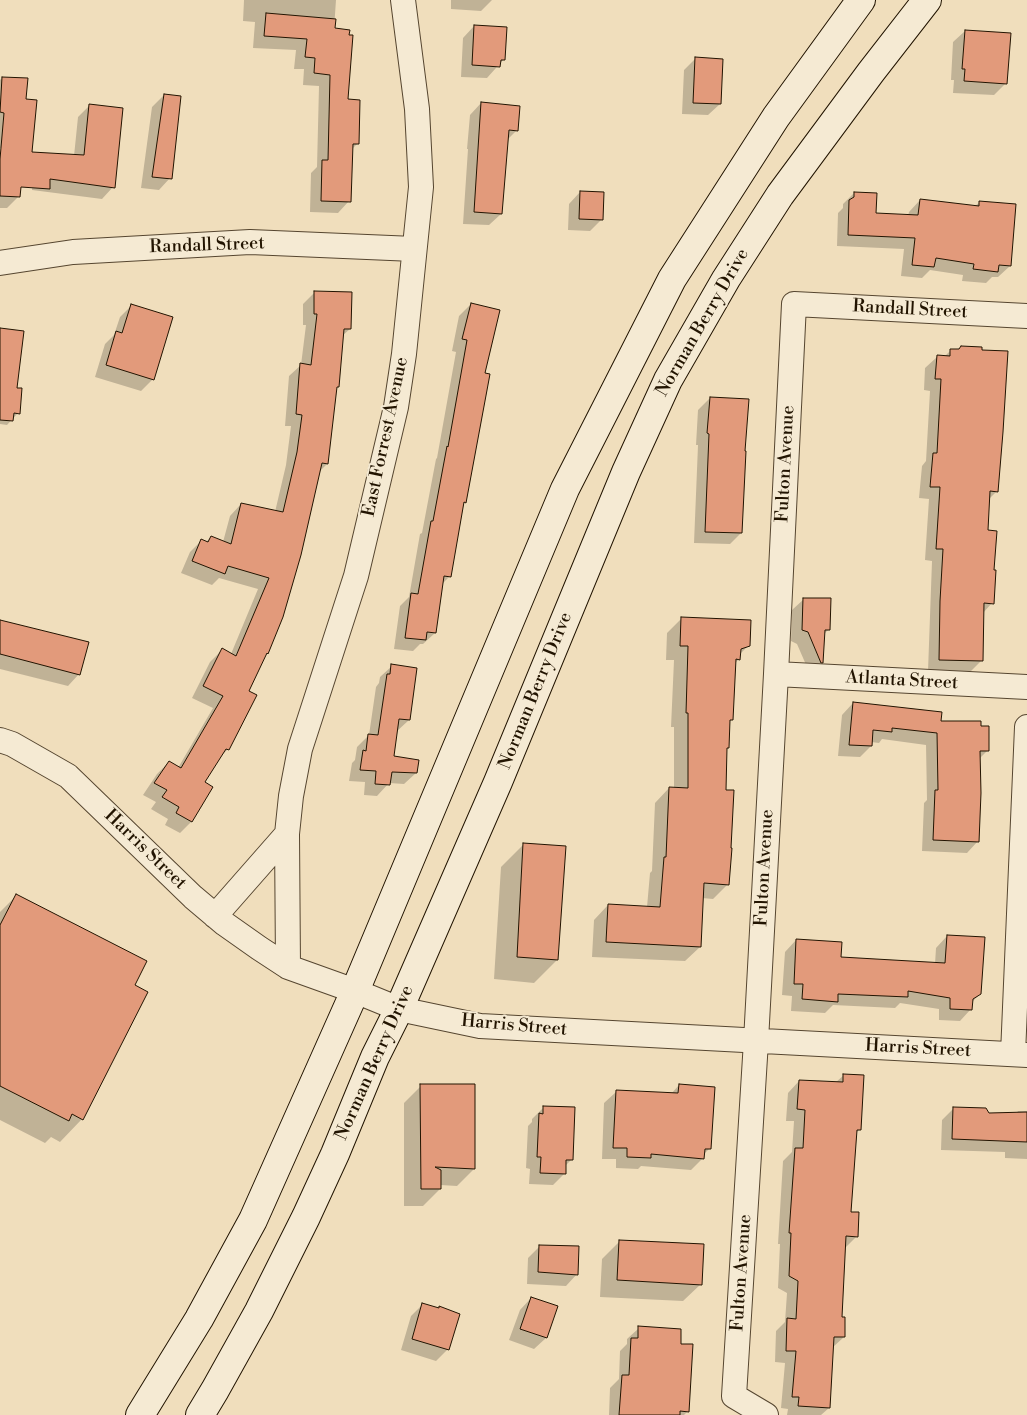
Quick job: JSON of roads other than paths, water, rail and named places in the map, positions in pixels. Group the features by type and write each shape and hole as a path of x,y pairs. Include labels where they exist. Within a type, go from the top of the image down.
{"main road":[{"path":"140,1415 199,1319 253,1220 355,991 565,489 626,369 672,279 703,230 776,117 861,0"},
{"name":"Norman Berry Drive","path":"200,1415 259,1311 335,1154 375,1057 399,1009 498,782 626,472 668,380 726,279 780,195 927,0"}],"street":[{"name":"East Forrest Avenue","path":"288,966 287,834 291,796 300,749 356,576 396,407 404,354 421,187 417,109 403,0"},
{"name":"Randall Street","path":"0,263 73,252 250,242 414,249"},
{"name":"Randall Street","path":"794,304 1027,316"},
{"name":"Fulton Avenue","path":"766,1415 734,1396 756,1041 794,304"},
{"name":"Atlanta Street","path":"776,674 1027,687"},
{"path":"1020,1054 1027,727"},
{"name":"Harris Street","path":"0,740 12,744 68,776 193,897 225,924 259,948 288,966 399,1009 480,1026 1020,1054"},
{"path":"215,916 287,834"}]}
